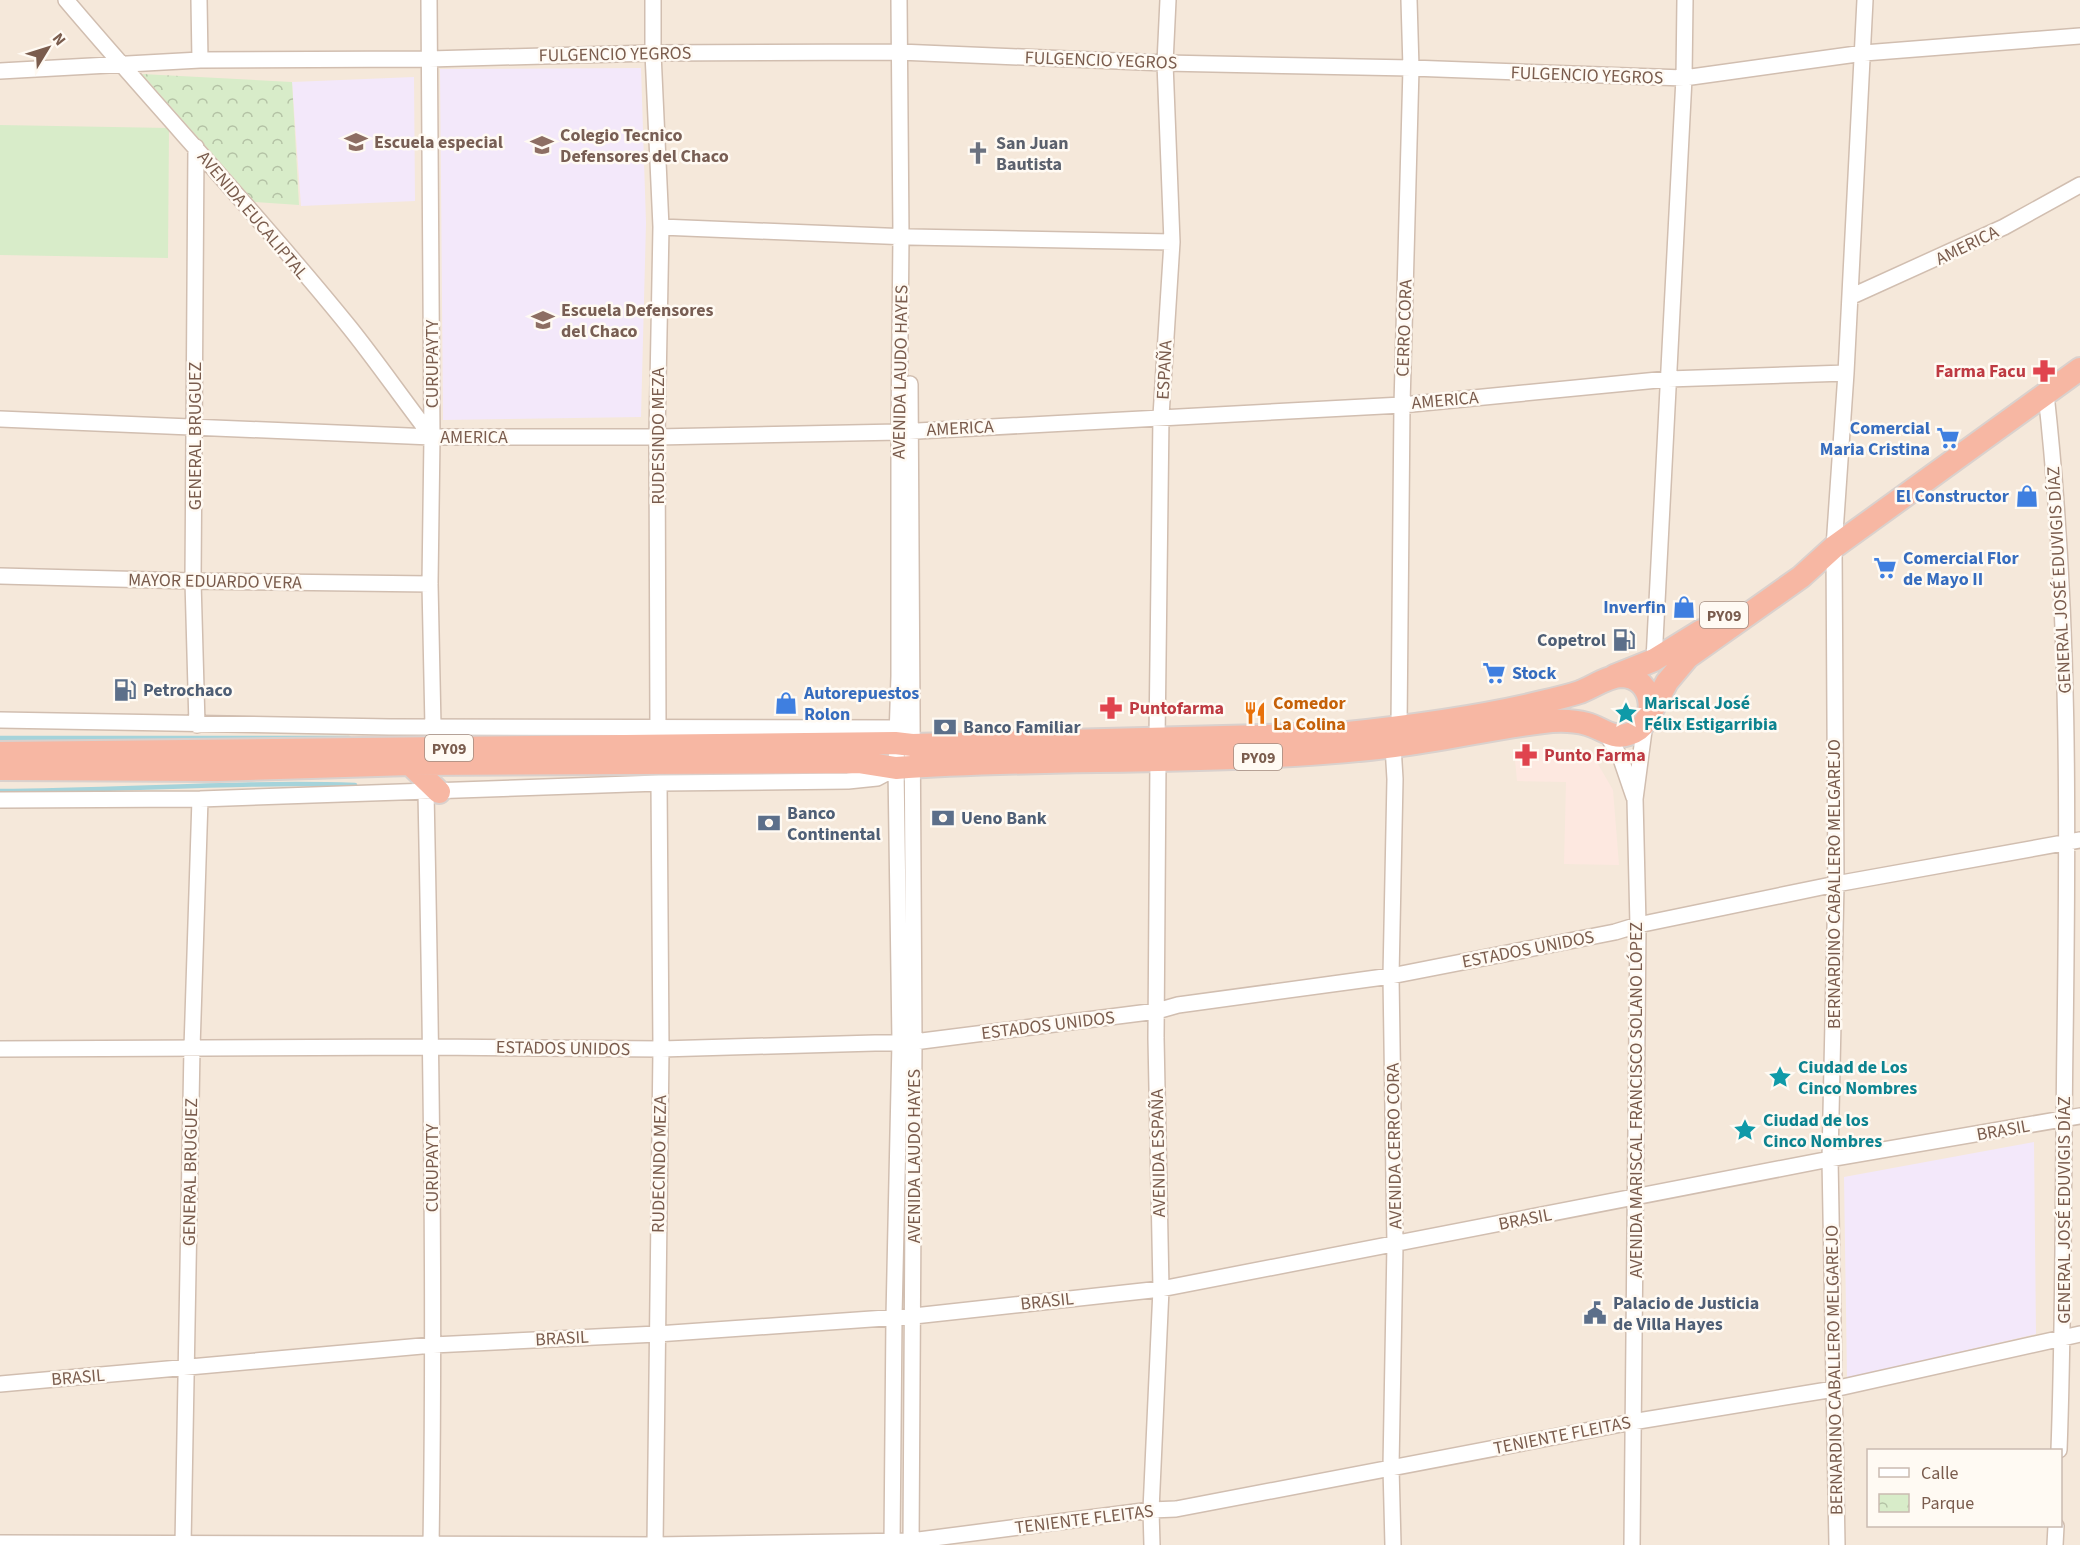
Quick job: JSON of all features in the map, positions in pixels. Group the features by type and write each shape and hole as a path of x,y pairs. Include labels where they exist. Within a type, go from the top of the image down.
{"highway":[{"name":"PY09","path":"0,753 1157,750 1326,735 1396,737 1558,720 1566,720 1622,736 1639,730 1647,720 1667,682 1688,657 1801,577 1834,547 2080,369"},
{"name":"PY09","path":"1396,737 1579,692 1654,660 1680,645 1794,567 1834,547"},
{"path":"1602,730 1594,719 1591,699 1595,690 1607,680 1627,677 1641,684 1650,700 1647,720"},
{"name":"PY09","path":"0,769 218,770 410,765 858,762 903,750"},
{"path":"410,765 433,792"}],"street":[{"name":"AVENIDA EUCALIPTAL","path":"66,0 119,63 196,147 350,328 432,436"},
{"path":"199,0 200,60"},
{"name":"CURUPAYTY","path":"429,0 432,436 430,584 433,727"},
{"name":"RUDESINDO MEZA","path":"653,0 653,53 661,227 657,437 658,729"},
{"path":"0,800 200,799 659,783 848,781 877,778 903,750 905,236 903,52 900,0"},
{"name":"ESPAÑA","path":"1157,750 1161,416 1172,242 1165,63 1168,0"},
{"name":"CERRO CORA","path":"1396,737 1411,68 1409,0"},
{"path":"1654,660 1684,78 1685,0"},
{"name":"BERNARDINO CABALLERO MELGAREJO","path":"1837,1545 1830,1159 1836,884 1834,547 1846,373 1865,0"},
{"name":"FULGENCIO YEGROS","path":"0,71 200,60 429,59 653,53 903,52 1165,63 1411,68 1684,78 1864,53 2080,36"},
{"name":"GENERAL BRUGUEZ","path":"196,147 193,581 197,725"},
{"name":"AMERICA","path":"1850,297 2004,227 2080,185"},
{"path":"661,227 905,236 1172,242"},
{"name":"AMERICA","path":"0,419 432,436 657,437 904,431 1402,405 1668,379 1846,373"},
{"name":"GENERAL JOSÉ EDUVIGIS DÍAZ","path":"2046,394 2061,568 2074,841 2064,1119 2063,1337 2059,1449"},
{"name":"AVENIDA LAUDO HAYES","path":"904,431 903,750 914,1316 911,1543"},
{"name":"MAYOR EDUARDO VERA","path":"0,576 430,584"},
{"path":"0,720 197,725 658,729 903,750"},
{"path":"1635,799 1647,720"},
{"path":"1602,730 1621,759 1635,799"},
{"name":"AVENIDA CERRO CORA","path":"1393,1545 1391,1467 1395,1245 1392,976 1396,737"},
{"name":"AVENIDA ESPAÑA","path":"1152,1545 1151,1510 1161,1289 1156,1038 1157,750"},
{"name":"RUDECINDO MEZA","path":"655,1545 661,1049 659,783"},
{"name":"CURUPAYTY","path":"431,1544 433,792"},
{"name":"GENERAL BRUGUEZ","path":"183,1544 192,1048 200,799"},
{"name":"AVENIDA MARISCAL FRANCISCO SOLANO LÓPEZ","path":"1632,1545 1638,925 1635,799"},
{"name":"ESTADOS UNIDOS","path":"0,1048 661,1049 907,1042 1157,1011 1178,1005 1392,976 1615,932 1638,925 1836,884 2074,841"},
{"name":"AVENIDA LAUDO HAYES","path":"892,1543 894,1317 907,1042"},
{"name":"BRASIL","path":"0,1384 433,1345 657,1334 914,1316 1161,1289 1830,1159 2080,1116"},
{"name":"TENIENTE FLEITAS","path":"0,1542 655,1545 911,1543 1151,1510 1176,1509 1632,1422 1834,1389 2080,1334"},
{"path":"2055,1545 2056,1527"}],"shaded area":[{"path":"0,0 2080,0 2080,1545 0,1545"},
{"path":"641,68 646,223 641,417 443,420 440,69"},
{"name":"Escuela especial","path":"414,77 415,201 301,206 292,82"},
{"path":"1514,749 1580,751 1595,759 1613,790 1619,865 1564,864 1566,782 1517,781"},
{"path":"2034,1142 2036,1334 1847,1378 1844,1177"}],"green space":[{"path":"142,74 292,82 299,205 255,202"},
{"path":"0,125 169,128 168,258 0,255"}],"waterway":[{"path":"0,738 349,738"},
{"path":"0,791 266,784 355,785"}],"place":[{"name":"Escuela especial","path":"356,142"},
{"name":"Colegio Tecnico Defensores del Chaco","path":"542,145"},
{"name":"San Juan Bautista","path":"978,153"},
{"name":"Escuela Defensores del Chaco","path":"543,320"},
{"name":"Farma Facu","path":"2044,371"},
{"name":"Comercial Maria Cristina","path":"1948,438"},
{"name":"El Constructor","path":"2027,496"},
{"name":"Comercial Flor de Mayo II","path":"1885,568"},
{"name":"Inverfin","path":"1684,607"},
{"name":"Copetrol","path":"1624,640"},
{"name":"Stock","path":"1494,673"},
{"name":"Petrochaco","path":"125,690"},
{"name":"Autorepuestos Rolon","path":"786,703"},
{"name":"Puntofarma","path":"1111,708"},
{"name":"Comedor La Colina","path":"1255,713"},
{"name":"Mariscal José Félix Estigarribia","path":"1626,713"},
{"name":"Banco Familiar","path":"945,727"},
{"name":"Punto Farma","path":"1526,755"},
{"name":"Ueno Bank","path":"943,818"},
{"name":"Banco Continental","path":"769,823"},
{"name":"Ciudad de Los Cinco Nombres","path":"1780,1077"},
{"name":"Ciudad de los Cinco Nombres","path":"1745,1130"},
{"name":"Palacio de Justicia de Villa Hayes","path":"1595,1313"}]}
